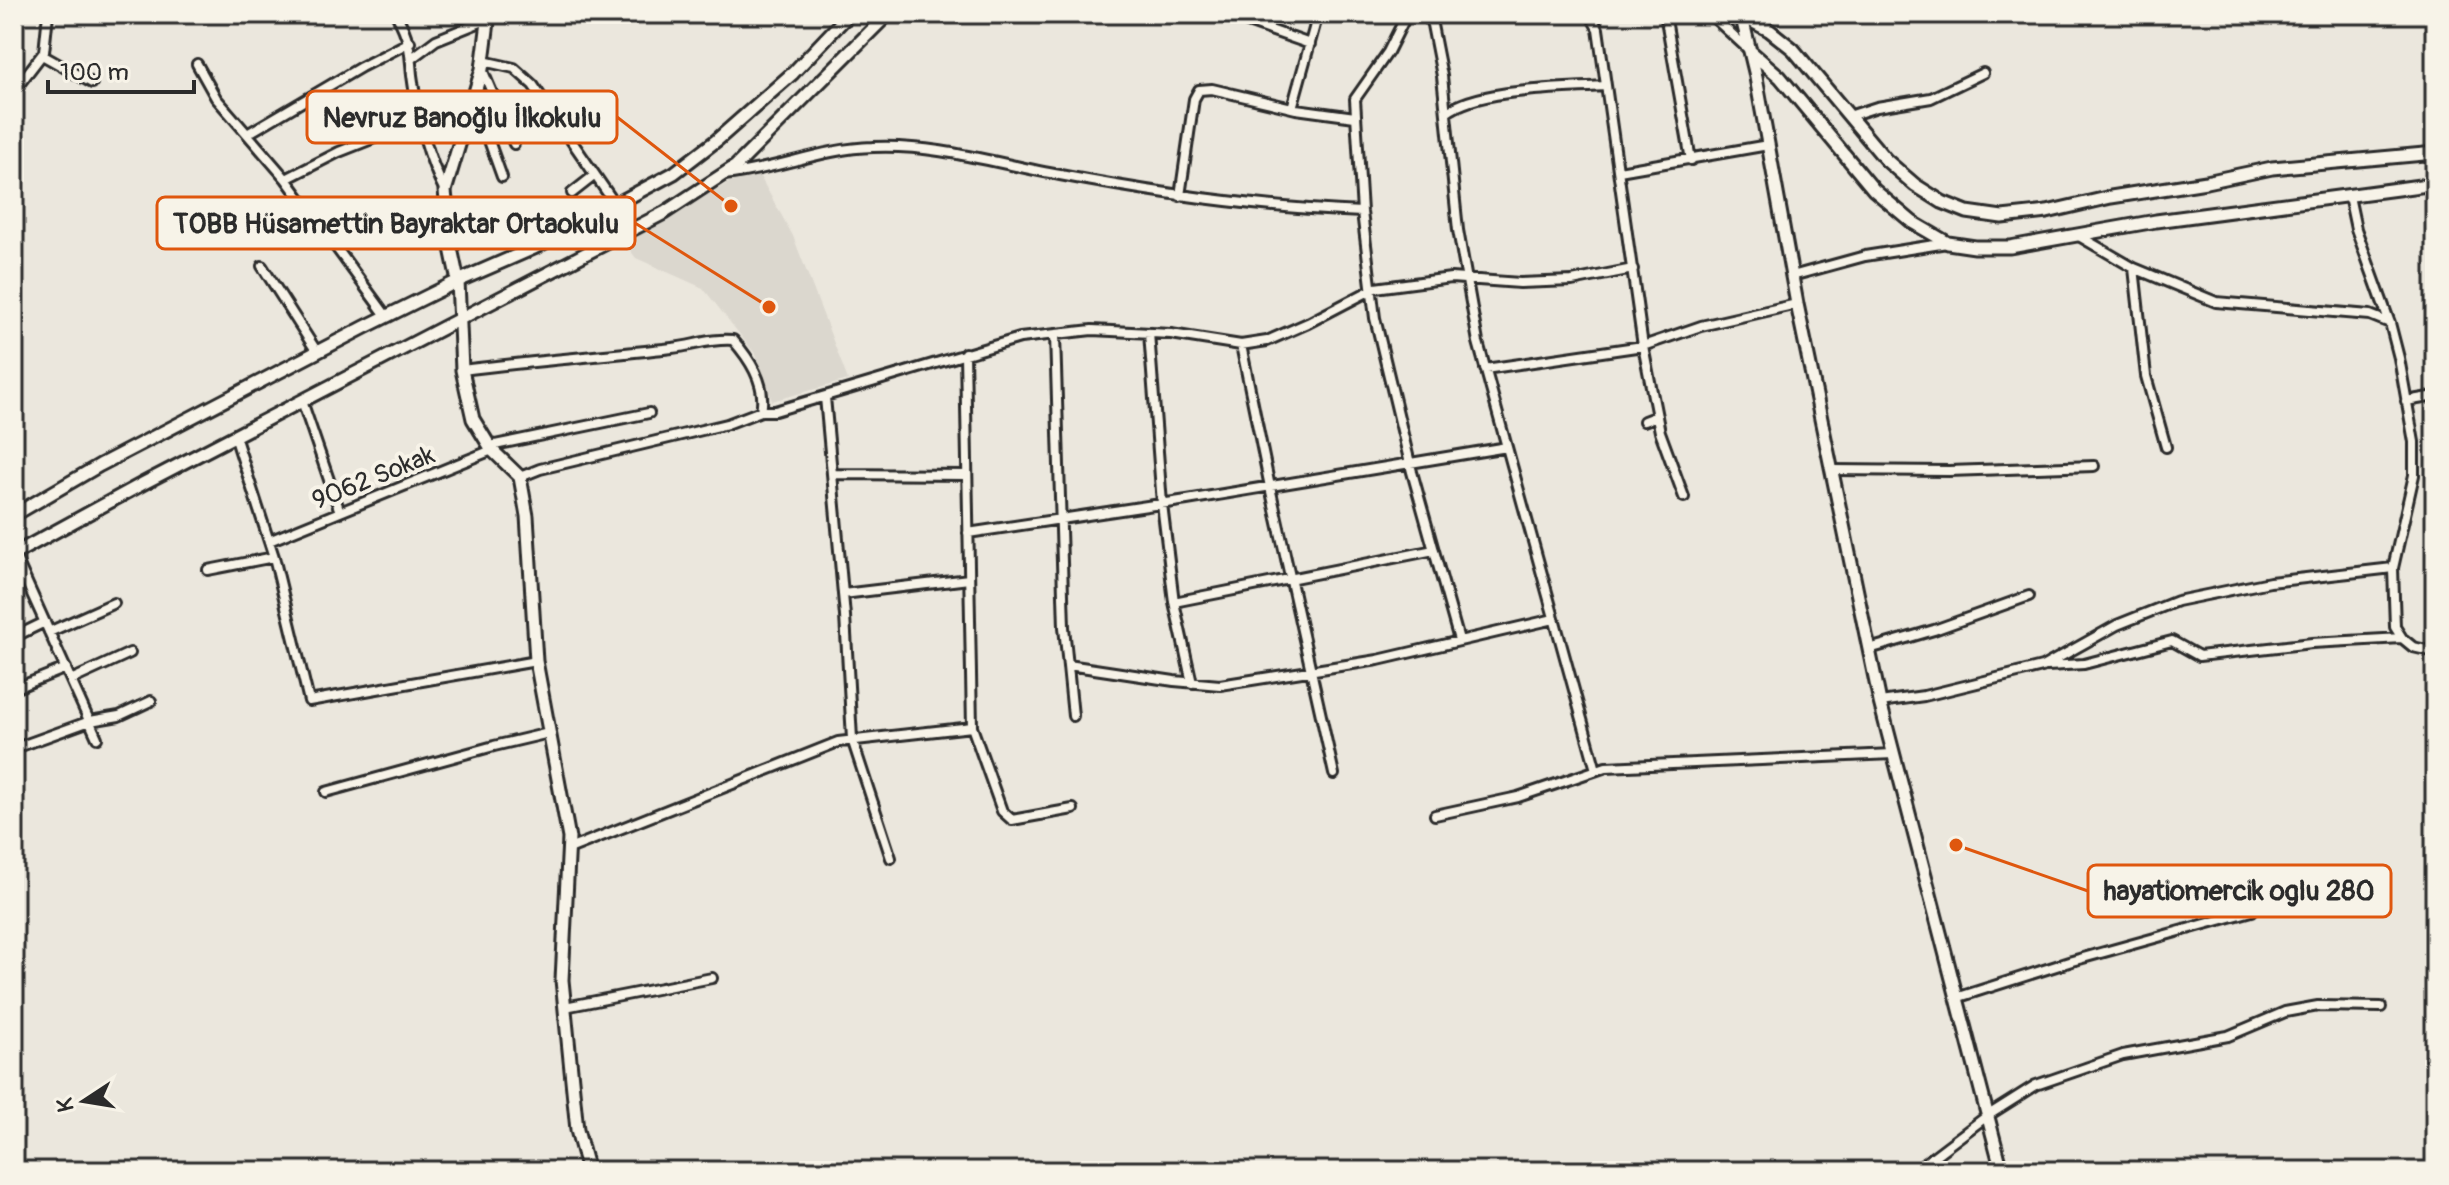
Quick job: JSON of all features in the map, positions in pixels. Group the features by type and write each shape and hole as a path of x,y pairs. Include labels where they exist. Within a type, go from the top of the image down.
{"street":[{"path":"14,91 42,55 48,14"},
{"path":"396,14 410,42 420,120 434,169 445,191 458,281 462,370 473,419 491,448 520,477 527,516 536,661 569,838 562,980 577,1130 588,1171"},
{"path":"14,515 100,465 317,352 458,281 534,248 674,173 793,73 849,14"},
{"path":"97,738 14,554 664,213 736,166 888,14"},
{"path":"1225,14 1241,17 1310,44"},
{"path":"1292,108 1318,14"},
{"path":"1407,14 1388,52 1355,99 1362,212 1375,318 1409,463 1459,640"},
{"path":"1428,14 1442,76 1465,280 1485,369 1596,770"},
{"path":"1590,14 1598,29 1643,346 1657,416 1684,497"},
{"path":"1665,14 1691,160"},
{"path":"1710,14 1780,77 1874,190 1912,222 1948,243"},
{"path":"1741,15 1797,304 1880,702 2002,1171"},
{"path":"1741,15 1769,30 1793,49 1886,160 1915,185 1942,202 1967,212 2002,217 2047,212 2111,197 2272,168 2435,153"},
{"path":"412,58 436,40 488,16"},
{"path":"445,191 483,65 488,16"},
{"path":"249,133 410,42"},
{"path":"42,55 92,83"},
{"path":"197,64 216,98 286,179 387,317"},
{"path":"483,65 514,68 533,85 615,204"},
{"path":"483,65 514,144"},
{"path":"1849,116 1877,107 1931,98 1983,73"},
{"path":"1446,113 1457,104 1517,92 1606,86"},
{"path":"1180,196 1194,99 1199,90 1212,89 1292,108 1355,117"},
{"path":"469,114 488,138 502,177"},
{"path":"286,179 339,152 420,120"},
{"path":"1619,171 1768,145"},
{"path":"724,175 775,168 833,151 874,147 935,150 1180,196 1362,212"},
{"path":"572,193 595,175"},
{"path":"1792,276 1865,256 1948,243 2010,247 2141,223 2435,184"},
{"path":"2349,196 2356,229 2390,323 2414,442 2414,475 2393,568 2395,627 2413,647 2435,652"},
{"path":"2079,236 2134,268 2216,302 2370,315 2390,323"},
{"path":"262,266 317,352"},
{"path":"2134,268 2146,376 2166,447"},
{"path":"520,477 540,469 727,424 761,411 775,411 1020,338 1092,330 1149,333 1241,345 1267,341 1371,290 1451,278 1520,283 1572,281 1633,269"},
{"path":"1485,369 1643,346 1701,326 1797,304"},
{"path":"1149,333 1162,504 1174,602 1192,683"},
{"path":"1055,335 1061,519 1073,716"},
{"path":"462,370 676,348 717,338 733,340 753,368 761,411"},
{"path":"1241,345 1334,774"},
{"path":"965,353 972,727 1002,811 1012,820 1073,809"},
{"path":"2406,401 2435,396"},
{"path":"825,397 843,594 852,739 891,858"},
{"path":"302,401 340,512"},
{"name":"9062 Sokak","path":"269,541 491,448 649,413"},
{"path":"1644,421 1657,416"},
{"path":"235,436 274,557 309,701 536,661"},
{"path":"968,533 1507,447"},
{"path":"1831,470 1949,471 2094,466"},
{"path":"832,474 967,475"},
{"path":"1174,602 1292,581 1434,550"},
{"path":"208,570 274,557"},
{"path":"2042,667 2117,625 2177,601 2270,582 2393,568"},
{"path":"843,594 969,579"},
{"path":"1869,649 1934,630 2029,596"},
{"path":"49,632 114,603"},
{"path":"1068,665 1220,685 1378,660 1554,619"},
{"path":"14,637 45,622"},
{"path":"1880,702 1924,696 2042,667 2084,664 2172,641 2199,656 2312,643 2402,638"},
{"path":"71,680 130,653"},
{"path":"14,689 66,668"},
{"path":"21,746 90,721 119,716 151,701"},
{"path":"569,849 838,742 972,727"},
{"path":"326,792 549,733"},
{"path":"1435,815 1518,797 1596,770 1645,763 1893,754"},
{"path":"1956,998 2072,961 2252,911"},
{"path":"565,1007 712,978"},
{"path":"1925,1163 1987,1116 2036,1085 2123,1055 2228,1036 2285,1012 2318,1006 2381,1007"}],"shaded area":[{"path":"758,173 793,236 848,380 772,401 756,355 703,288 636,258 625,244 634,235 737,178"}],"place":[{"name":"Nevruz Banoğlu İlkokulu","path":"731,206"},
{"name":"TOBB Hüsamettin Bayraktar Ortaokulu","path":"769,307"},
{"name":"hayatiomercik oglu 280","path":"1956,845"}]}
